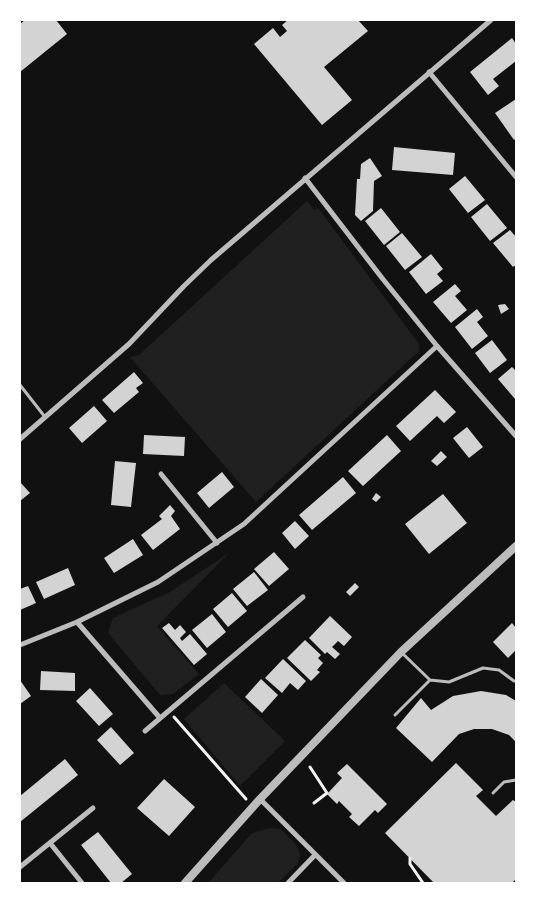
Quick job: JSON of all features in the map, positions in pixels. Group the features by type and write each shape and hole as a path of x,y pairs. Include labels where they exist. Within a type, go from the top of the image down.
{"street":[{"path":"20,439 128,344 211,260 491,20"},
{"path":"429,72 516,177"},
{"path":"305,178 437,346 516,436"},
{"path":"20,645 77,622 158,582 244,524 437,346"},
{"path":"161,474 217,543"},
{"path":"186,883 260,799 401,652 516,546"},
{"path":"146,731 303,596"},
{"path":"77,622 160,718"},
{"path":"260,799 344,883"},
{"path":"20,867 93,808"},
{"path":"50,843 82,883"},
{"path":"288,883 315,855"}],"lane":[{"path":"20,384 45,417"},
{"path":"401,652 430,680 448,682 482,668 499,670 514,681"},
{"path":"396,715 430,680"},
{"path":"493,793 504,782 516,780"}],"path":[{"path":"169,711 253,807"},
{"path":"310,767 327,793 314,803"},
{"path":"410,858 410,864 423,883"}],"shaded area":[{"path":"307,201 314,210 318,208 419,344 419,351 256,502 130,357 139,355"},
{"path":"229,553 157,626 199,674 173,694 160,695 108,633 113,618 170,592"},
{"path":"224,683 285,741 240,786 184,719"},
{"path":"269,828 280,829 293,841 299,850 300,856 298,863 278,883 208,883 252,833"}],"building":[{"path":"25,20 56,20 67,34 20,72 20,24"},
{"path":"288,20 358,20 368,31 324,67 352,100 322,125 254,44 273,28 280,37 287,31 282,25"},
{"path":"512,38 516,44 516,61 493,79 499,86 488,95 470,72"},
{"path":"516,99 516,138 514,140 495,113"},
{"path":"394,147 455,153 453,175 392,170"},
{"path":"370,158 382,176 374,181 373,211 361,221 355,215 357,179 360,179 361,164"},
{"path":"465,176 485,200 468,213 449,189"},
{"path":"487,204 507,228 490,241 471,217"},
{"path":"381,208 400,232 384,245 365,221"},
{"path":"510,230 516,237 516,265 513,267 493,243"},
{"path":"402,233 422,257 405,270 386,246"},
{"path":"431,254 443,269 437,274 443,281 426,294 409,272"},
{"path":"455,284 461,291 455,296 467,310 451,323 433,302"},
{"path":"505,304 509,309 501,314 498,305"},
{"path":"477,309 483,317 477,322 488,336 472,349 455,327"},
{"path":"492,340 507,360 490,373 475,353"},
{"path":"512,367 516,371 515,399 498,379"},
{"path":"134,372 143,383 136,388 139,392 114,413 102,400"},
{"path":"435,390 456,412 444,423 437,416 410,441 396,426"},
{"path":"94,406 107,421 82,443 69,428"},
{"path":"467,427 483,447 469,458 453,438"},
{"path":"144,435 185,437 184,456 143,454"},
{"path":"387,435 401,451 363,486 348,471"},
{"path":"441,451 447,457 437,466 431,461"},
{"path":"115,461 136,463 131,507 111,505"},
{"path":"222,472 234,487 209,508 197,493"},
{"path":"343,477 356,493 312,530 299,515"},
{"path":"20,482 30,493 20,501"},
{"path":"376,493 381,497 376,502 372,499"},
{"path":"443,494 467,523 429,554 405,524"},
{"path":"170,505 175,511 171,516 180,529 153,550 141,535 162,519 159,516"},
{"path":"295,521 309,536 295,549 282,533"},
{"path":"133,539 143,555 114,573 104,558"},
{"path":"274,552 289,569 269,586 254,569"},
{"path":"68,568 75,585 44,599 36,582"},
{"path":"254,572 268,590 247,606 233,589"},
{"path":"355,583 359,587 350,596 346,592"},
{"path":"28,586 36,603 20,610 20,589"},
{"path":"232,593 247,611 228,627 213,609"},
{"path":"212,614 226,632 207,648 192,630"},
{"path":"330,616 352,637 344,646 338,641 332,647 340,654 335,659 327,652 325,654 309,638"},
{"path":"169,623 175,630 180,625 186,632 180,638 182,641 190,634 207,654 194,665 162,628"},
{"path":"512,623 516,628 516,650 508,658 493,642"},
{"path":"305,640 321,655 318,658 323,663 317,670 320,672 311,681 287,658"},
{"path":"283,659 306,681 298,690 290,683 282,693 265,678"},
{"path":"41,671 75,673 75,691 40,690"},
{"path":"261,679 278,695 262,713 245,697"},
{"path":"20,680 31,696 20,704"},
{"path":"90,688 113,714 99,726 76,701"},
{"path":"481,691 506,695 516,701 516,742 509,735 492,729 474,729 459,734 432,762 396,728 421,698 431,710 453,696"},
{"path":"111,727 134,753 120,765 97,740"},
{"path":"65,759 78,775 20,822 20,796"},
{"path":"456,763 483,790 476,796 496,816 513,800 516,802 516,879 512,883 434,883 385,833"},
{"path":"347,764 387,804 378,813 375,810 359,826 349,817 352,814 339,801 337,804 327,794 342,778 337,773"},
{"path":"164,779 195,807 169,836 137,808"},
{"path":"98,832 132,874 121,883 111,883 81,845"}]}
